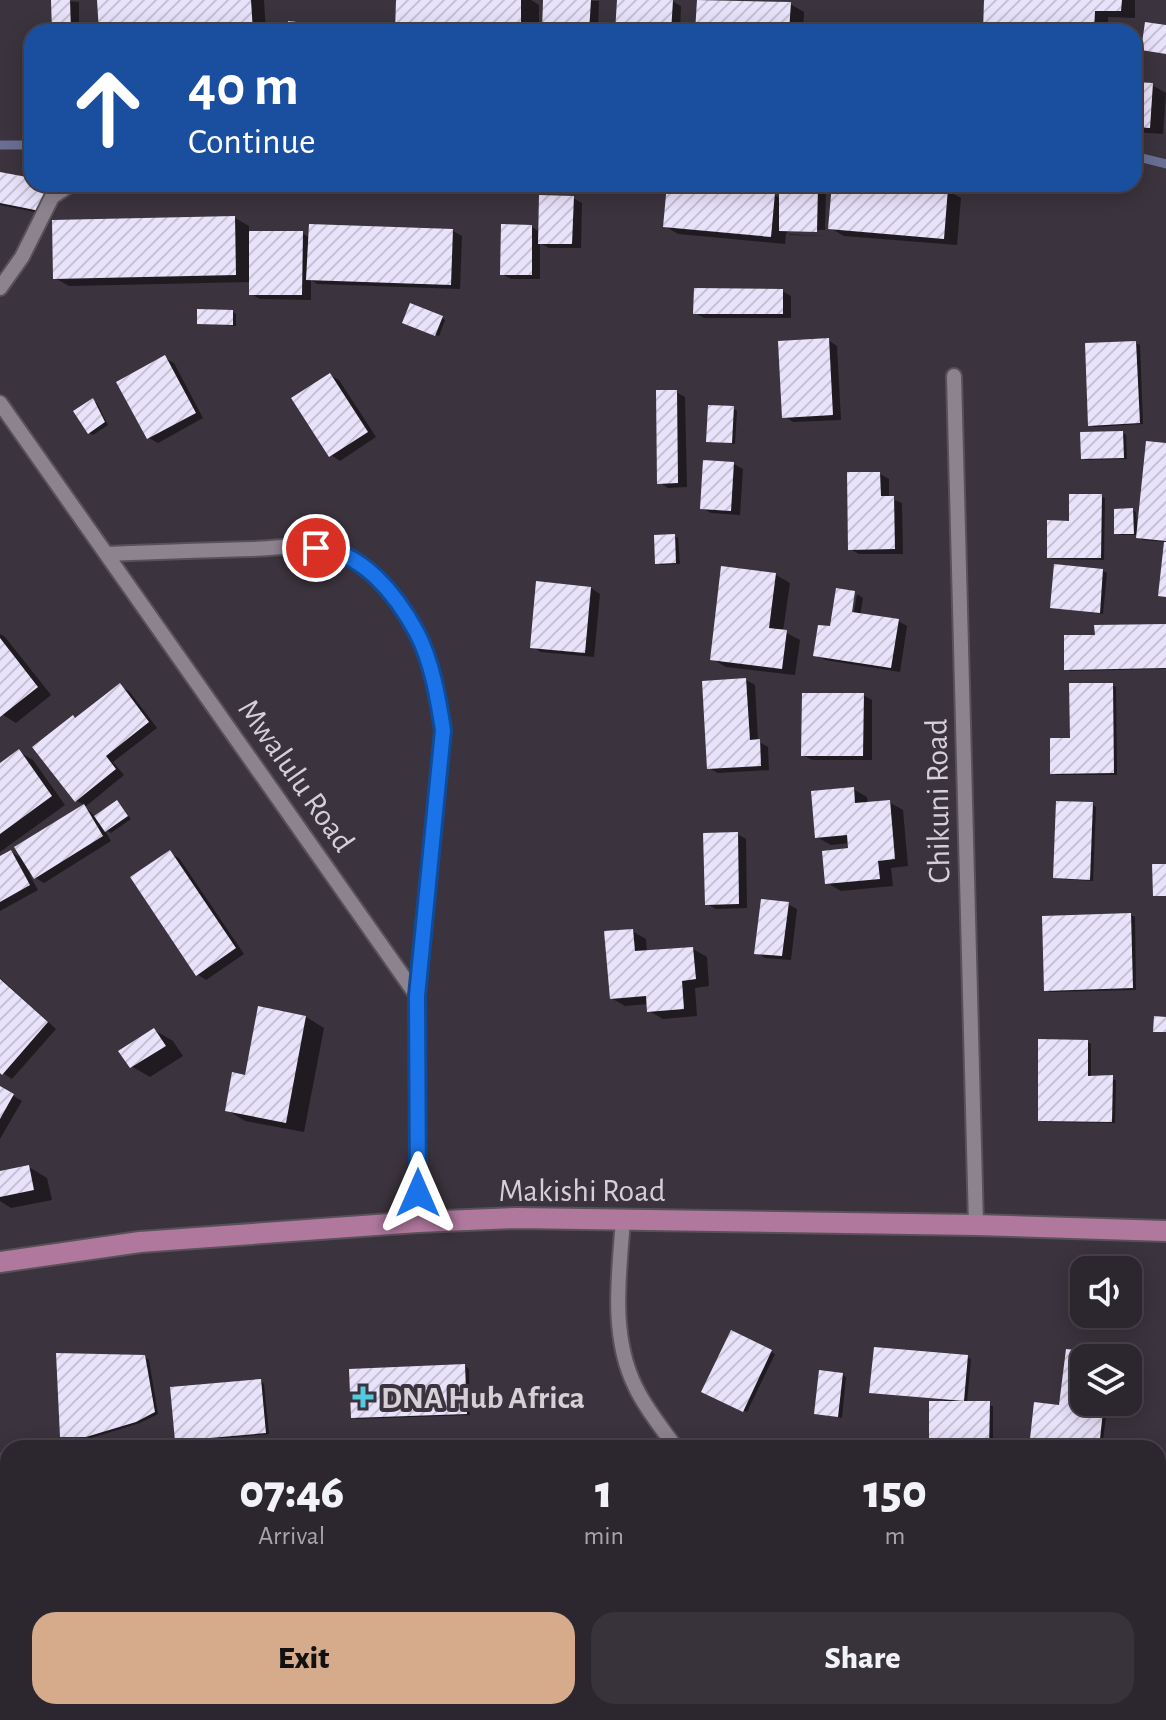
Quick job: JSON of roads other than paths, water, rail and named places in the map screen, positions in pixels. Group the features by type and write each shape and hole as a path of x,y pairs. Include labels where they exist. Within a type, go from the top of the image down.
{"main road":[{"name":"Makishi Road","path":"0,1262 140,1242 517,1218 1166,1231"}],"street":[{"path":"0,288 22,257 52,197 59,192"},
{"name":"Chikuni Road","path":"954,376 976,1225"},
{"name":"Mwalulu Road","path":"0,403 417,996"},
{"path":"107,554 299,547 333,549 355,558 374,575 418,634 438,695 443,730 417,996 418,1222"},
{"path":"623,1220 618,1294 624,1357 639,1395 670,1440"}],"waterway":[{"path":"0,145 24,145"},
{"path":"1142,158 1166,164"}],"place":[{"name":"DNA Hub Africa","path":"363,1397"}]}
